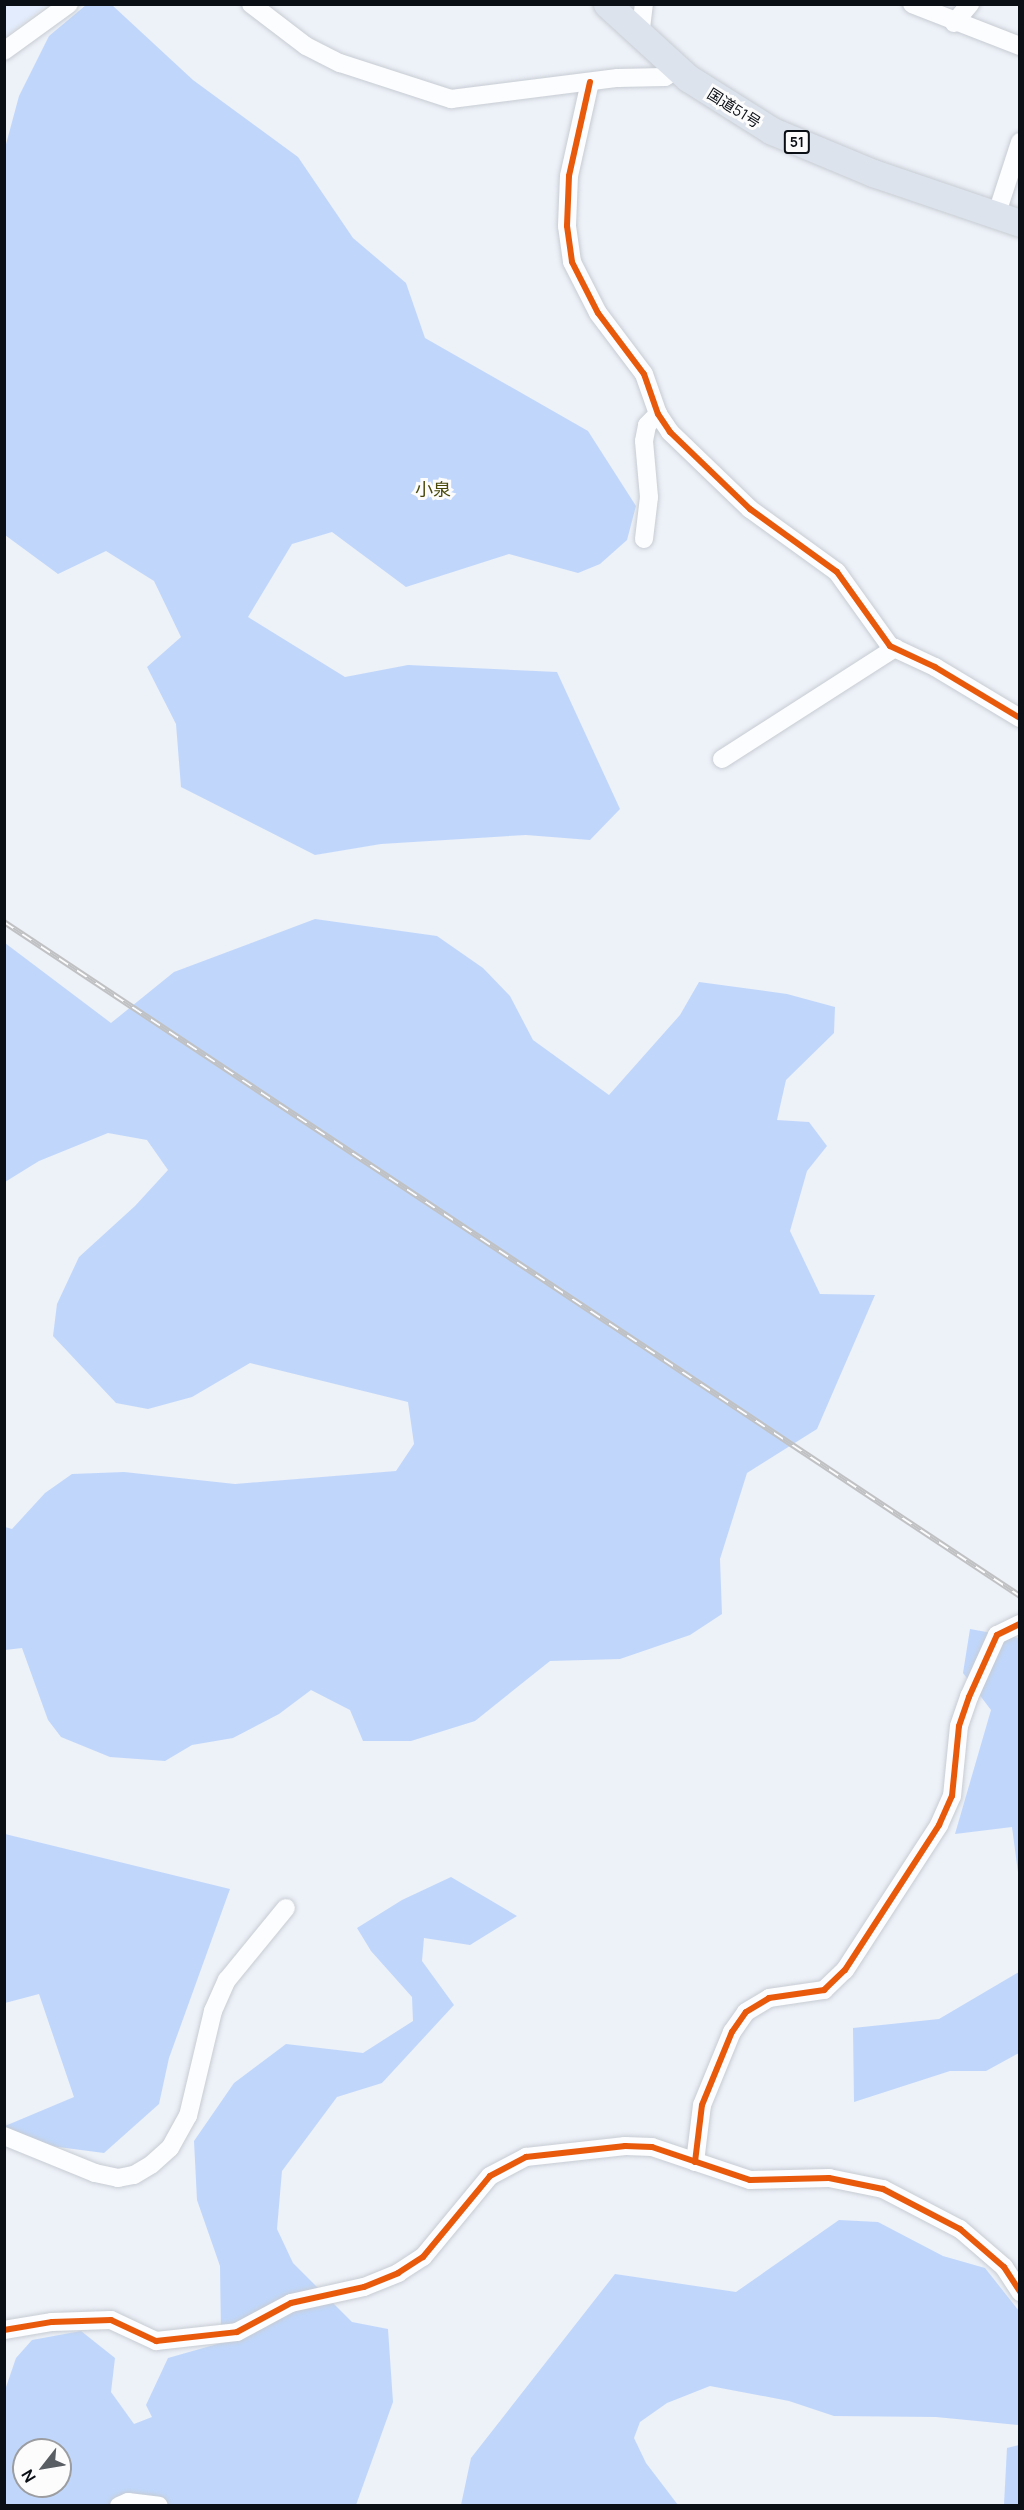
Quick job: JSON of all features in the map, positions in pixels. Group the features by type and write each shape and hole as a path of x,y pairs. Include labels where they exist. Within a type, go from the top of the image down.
{"highway":[{"name":"国道51号","path":"607,4 677,69 772,131 1008,220"}],"street":[{"path":"4,51 69,4"},
{"path":"250,4 306,46 340,63 451,99 590,82 665,77 677,69"},
{"path":"640,36 644,4"},
{"path":"912,4 954,23 1020,46"},
{"path":"954,23 970,4"},
{"path":"590,82 569,176 567,226 572,262 598,314 644,374 658,414 670,432 750,509 837,572 895,648 935,667 1020,718"},
{"path":"1008,220 1020,142"},
{"path":"644,539 649,497 644,441 647,425 658,414"},
{"path":"722,759 895,648"},
{"path":"696,2162 702,2104 732,2032 746,2012 769,1998 824,1990 845,1970 939,1825 952,1796 959,1726 969,1697 997,1635 1020,1624"},
{"path":"4,2136 95,2173 118,2178 134,2175 153,2164 170,2148 188,2116 213,2011 227,1980 286,1908"},
{"path":"5,2330 52,2322 111,2320 156,2341 237,2332 291,2303 364,2287 398,2273 423,2257 490,2176 526,2157 625,2146 652,2147 750,2180 829,2178 883,2189 960,2229 1004,2267 1020,2292"},
{"path":"118,2505 128,2502 159,2505"}],"shaded area":[{"path":"5,4 47,4 47,5 5,37"},
{"path":"86,5 112,5 193,80 298,157 353,238 406,283 425,338 588,431 636,506 627,540 600,564 578,573 509,554 406,587 332,532 292,544 248,617 345,677 408,665 557,672 620,809 590,840 526,835 381,844 315,855 181,787 176,724 147,667 181,637 154,581 106,551 58,574 5,535 5,148 19,96 49,36"},
{"path":"315,919 437,936 483,968 510,996 533,1040 609,1095 680,1015 699,982 787,994 835,1007 834,1033 786,1080 777,1120 809,1122 827,1146 807,1171 790,1231 820,1294 875,1295 817,1429 747,1473 720,1559 722,1614 690,1635 620,1659 550,1661 475,1721 411,1741 363,1741 350,1710 311,1690 279,1714 233,1738 192,1745 165,1761 110,1757 61,1737 48,1720 22,1648 5,1650 5,1527 12,1529 45,1493 72,1474 124,1472 235,1484 396,1471 414,1444 408,1402 250,1363 192,1397 148,1409 116,1403 53,1336 57,1304 79,1257 135,1206 168,1170 147,1140 108,1133 39,1161 5,1182 5,943 111,1023 174,972"},
{"path":"970,1629 1019,1638 1019,1880 1012,1827 955,1834 991,1710 963,1673"},
{"path":"5,1834 230,1889 169,2058 159,2104 104,2153 5,2140 5,2126 74,2097 39,1994 5,2003"},
{"path":"451,1877 517,1916 470,1945 424,1938 422,1961 454,2005 382,2083 337,2097 282,2171 277,2229 293,2263 352,2322 388,2329 393,2402 356,2505 5,2506 5,2390 16,2358 32,2340 81,2331 115,2358 111,2392 134,2424 152,2417 146,2405 168,2358 228,2341 221,2332 220,2266 197,2200 194,2141 234,2083 286,2044 363,2053 413,2021 412,1997 371,1951 357,1928 402,1900"},
{"path":"1019,1972 1019,2053 986,2071 950,2071 854,2102 853,2028 939,2019"},
{"path":"839,2220 878,2222 943,2256 985,2268 1019,2311 1019,2425 936,2417 834,2416 789,2401 710,2386 667,2403 640,2422 634,2438 646,2463 678,2505 461,2505 471,2458 615,2274 736,2292"},
{"path":"1019,2445 1019,2505 1004,2505 1007,2448"}],"railway":[{"path":"4,922 1020,1596"}],"cycle path":[{"path":"590,82 569,176 567,226 572,262 598,313 644,374 658,414 670,432 750,509 837,572 890,646 935,667 1020,718"},
{"path":"695,2162 702,2105 732,2032 746,2012 769,1998 824,1990 845,1970 939,1825 952,1796 959,1726 969,1697 997,1635 1020,1624"},
{"path":"4,2330 52,2322 111,2320 156,2341 237,2332 291,2303 364,2287 398,2273 423,2257 490,2176 526,2157 625,2146 652,2147 750,2180 829,2178 883,2189 960,2229 1004,2267 1020,2292"}],"district":[{"name":"小泉","path":"433,489"}]}
